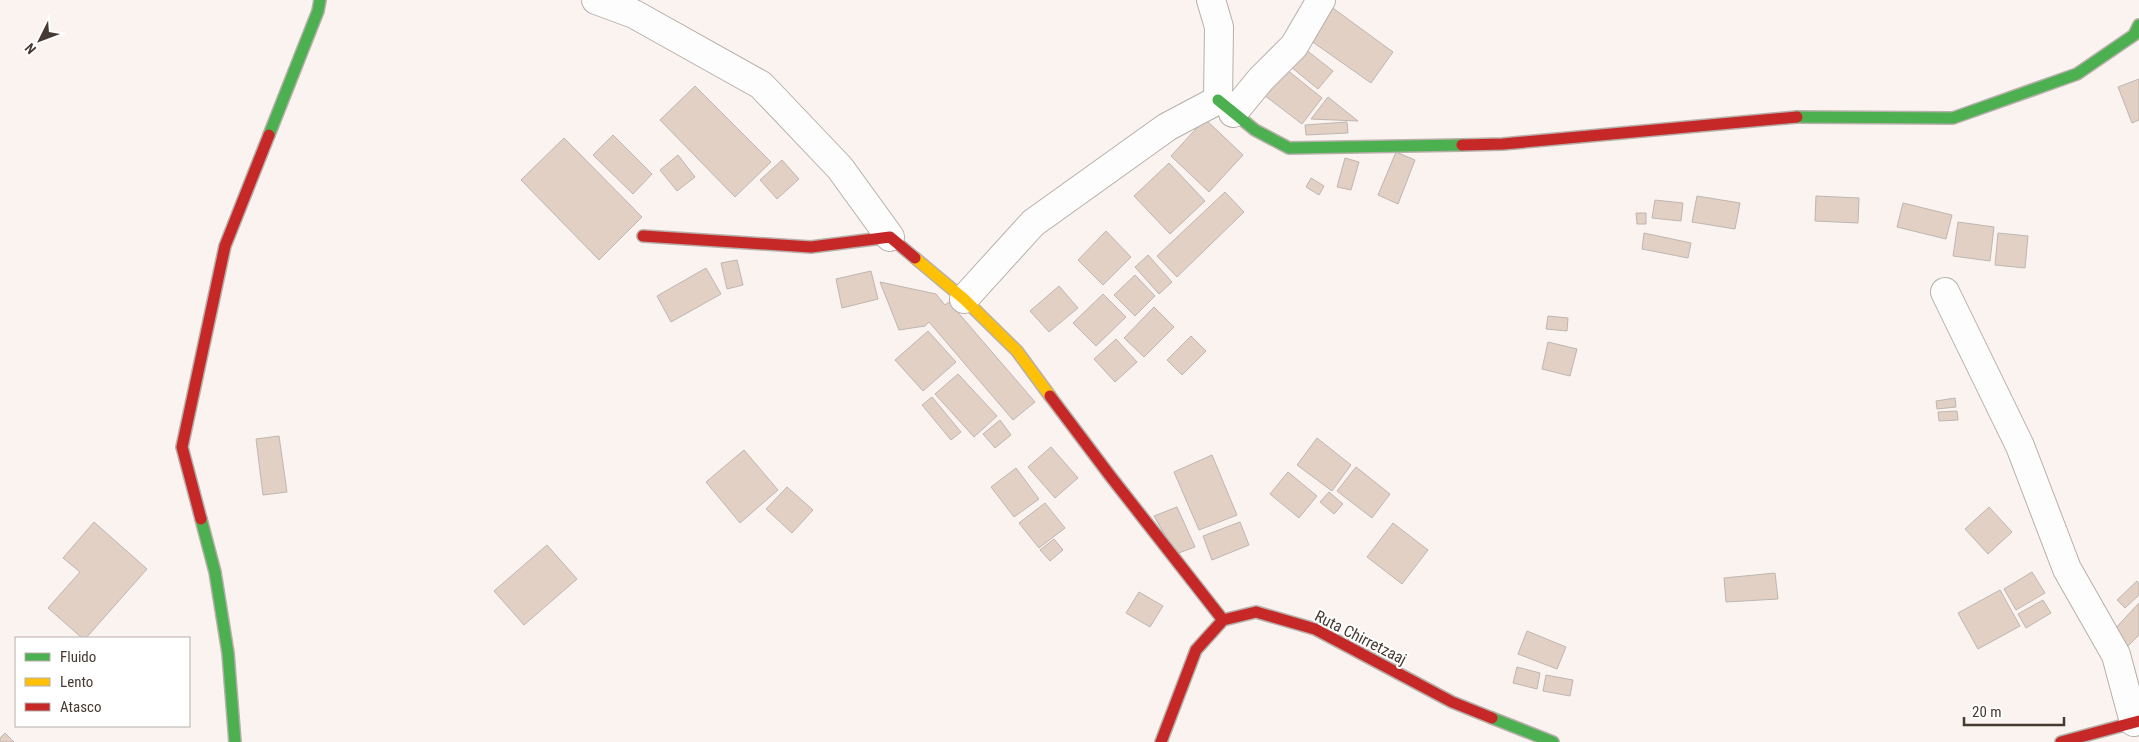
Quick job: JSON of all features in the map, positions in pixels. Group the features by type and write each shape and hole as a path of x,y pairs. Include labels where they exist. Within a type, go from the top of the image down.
{"street":[{"path":"235,742 228,653 215,572 182,448 225,246 318,11 320,0"},
{"path":"596,0 634,14 761,85 840,168 890,237 964,299 1017,351 1111,477 1223,620 1196,650 1161,742"},
{"path":"1211,0 1219,27 1226,106 1256,130 1289,148 1503,144 1796,117 1953,118 2077,74 2134,35 2139,26"},
{"path":"964,299 1033,223 1167,127 1226,106 1261,79 1294,46 1321,0"},
{"path":"643,236 811,247 890,237"},
{"path":"1945,292 2020,446 2067,569 2116,655 2136,721 2061,742"},
{"name":"Ruta Chirretzaaj","path":"1223,620 1256,612 1315,629 1452,702 1553,742"}],"building":[{"path":"1330,6 1393,52 1371,83 1307,38"},
{"path":"1305,49 1333,71 1318,89 1291,67"},
{"path":"1281,65 1322,98 1302,124 1260,92"},
{"path":"2139,79 2139,120 2132,123 2118,87"},
{"path":"695,86 771,162 735,197 660,120"},
{"path":"1328,97 1358,121 1311,119"},
{"path":"1205,119 1243,155 1209,192 1171,156"},
{"path":"1347,122 1348,133 1306,135 1305,125"},
{"path":"613,135 652,174 633,194 593,155"},
{"path":"564,138 642,217 599,260 521,180"},
{"path":"1396,152 1415,160 1398,204 1378,195"},
{"path":"678,155 695,177 677,191 660,170"},
{"path":"1345,158 1359,162 1351,190 1337,187"},
{"path":"782,160 799,179 777,199 760,180"},
{"path":"1169,163 1205,201 1170,234 1134,196"},
{"path":"1311,178 1324,186 1319,195 1306,187"},
{"path":"1225,192 1244,212 1177,277 1157,256"},
{"path":"1697,196 1740,203 1735,229 1692,222"},
{"path":"1816,196 1859,198 1858,223 1815,221"},
{"path":"1655,200 1683,203 1681,221 1652,218"},
{"path":"1903,203 1952,215 1946,239 1897,227"},
{"path":"1636,213 1646,213 1646,224 1637,224"},
{"path":"1958,222 1994,227 1990,261 1953,256"},
{"path":"1106,231 1131,257 1103,285 1078,260"},
{"path":"1644,233 1691,243 1688,258 1642,249"},
{"path":"1998,233 2028,236 2025,268 1995,265"},
{"path":"1148,255 1172,282 1159,294 1135,267"},
{"path":"737,260 743,285 727,289 721,263"},
{"path":"706,268 721,294 671,322 657,296"},
{"path":"871,271 878,299 842,308 836,279"},
{"path":"1135,275 1155,296 1135,316 1114,295"},
{"path":"880,282 936,294 945,305 949,302 1035,402 1013,420 929,322 925,326 899,330"},
{"path":"1059,286 1078,308 1049,332 1030,311"},
{"path":"1103,294 1126,317 1096,346 1073,323"},
{"path":"1154,307 1174,327 1144,357 1124,338"},
{"path":"1548,316 1568,318 1567,331 1546,329"},
{"path":"928,331 956,362 923,391 895,360"},
{"path":"1191,336 1206,351 1182,375 1167,360"},
{"path":"1116,339 1137,362 1115,382 1094,359"},
{"path":"1548,342 1577,349 1570,376 1542,369"},
{"path":"958,374 997,416 974,437 935,394"},
{"path":"932,397 961,432 951,440 922,405"},
{"path":"1955,398 1956,407 1937,409 1936,401"},
{"path":"1957,411 1958,420 1939,421 1938,412"},
{"path":"1000,420 1011,435 995,448 983,434"},
{"path":"279,436 287,492 263,495 256,439"},
{"path":"1317,438 1351,465 1332,491 1297,465"},
{"path":"1051,447 1078,478 1055,498 1028,467"},
{"path":"744,450 778,490 740,523 706,482"},
{"path":"1212,455 1237,515 1199,530 1174,472"},
{"path":"1356,467 1390,494 1372,518 1337,491"},
{"path":"1016,468 1039,499 1014,517 991,487"},
{"path":"1288,472 1317,496 1299,518 1270,494"},
{"path":"787,487 813,510 792,533 766,509"},
{"path":"1329,492 1343,504 1334,514 1320,502"},
{"path":"1045,503 1065,528 1039,548 1019,523"},
{"path":"1177,507 1195,547 1176,554 1154,516"},
{"path":"1989,507 2012,532 1988,554 1965,529"},
{"path":"94,522 147,569 87,637 81,637 48,608 80,572 63,558"},
{"path":"1240,522 1249,545 1212,560 1203,536"},
{"path":"1393,523 1428,550 1402,584 1367,557"},
{"path":"1054,539 1063,550 1050,561 1040,550"},
{"path":"547,545 577,579 524,625 494,591"},
{"path":"2032,572 2045,593 2016,610 2004,589"},
{"path":"1775,573 1778,599 1726,602 1724,578"},
{"path":"2137,581 2139,584 2139,595 2125,608 2117,600"},
{"path":"2000,590 2020,626 1978,649 1958,613"},
{"path":"1139,592 1163,606 1150,627 1126,613"},
{"path":"2043,600 2051,613 2026,628 2018,614"},
{"path":"2139,603 2139,635 2123,651 2111,633"},
{"path":"1527,631 1566,647 1557,669 1518,654"},
{"path":"1517,667 1540,673 1537,689 1513,683"},
{"path":"1546,675 1573,680 1570,696 1543,691"},
{"path":"5,733 14,742 0,742 0,738"}],"traffic: fast":[{"path":"269,135 318,11 320,0"},
{"path":"1797,117 1953,118 2077,74 2134,35 2139,25"},
{"path":"1218,100 1255,130 1289,148 1462,145"},
{"path":"201,519 215,572 228,653 235,742"},
{"path":"1492,718 1553,742"}],"traffic: slow":[{"path":"915,258 964,299 1017,351 1050,396"}],"traffic: jam":[{"path":"1462,145 1503,144 1797,117"},
{"path":"201,519 182,447 225,246 269,135"},
{"path":"643,236 811,247 890,237 915,258"},
{"path":"1050,396 1223,620"},
{"path":"1161,742 1196,650 1223,620 1256,612 1315,629 1452,702 1492,718"},
{"path":"2061,742 2139,721"}]}
